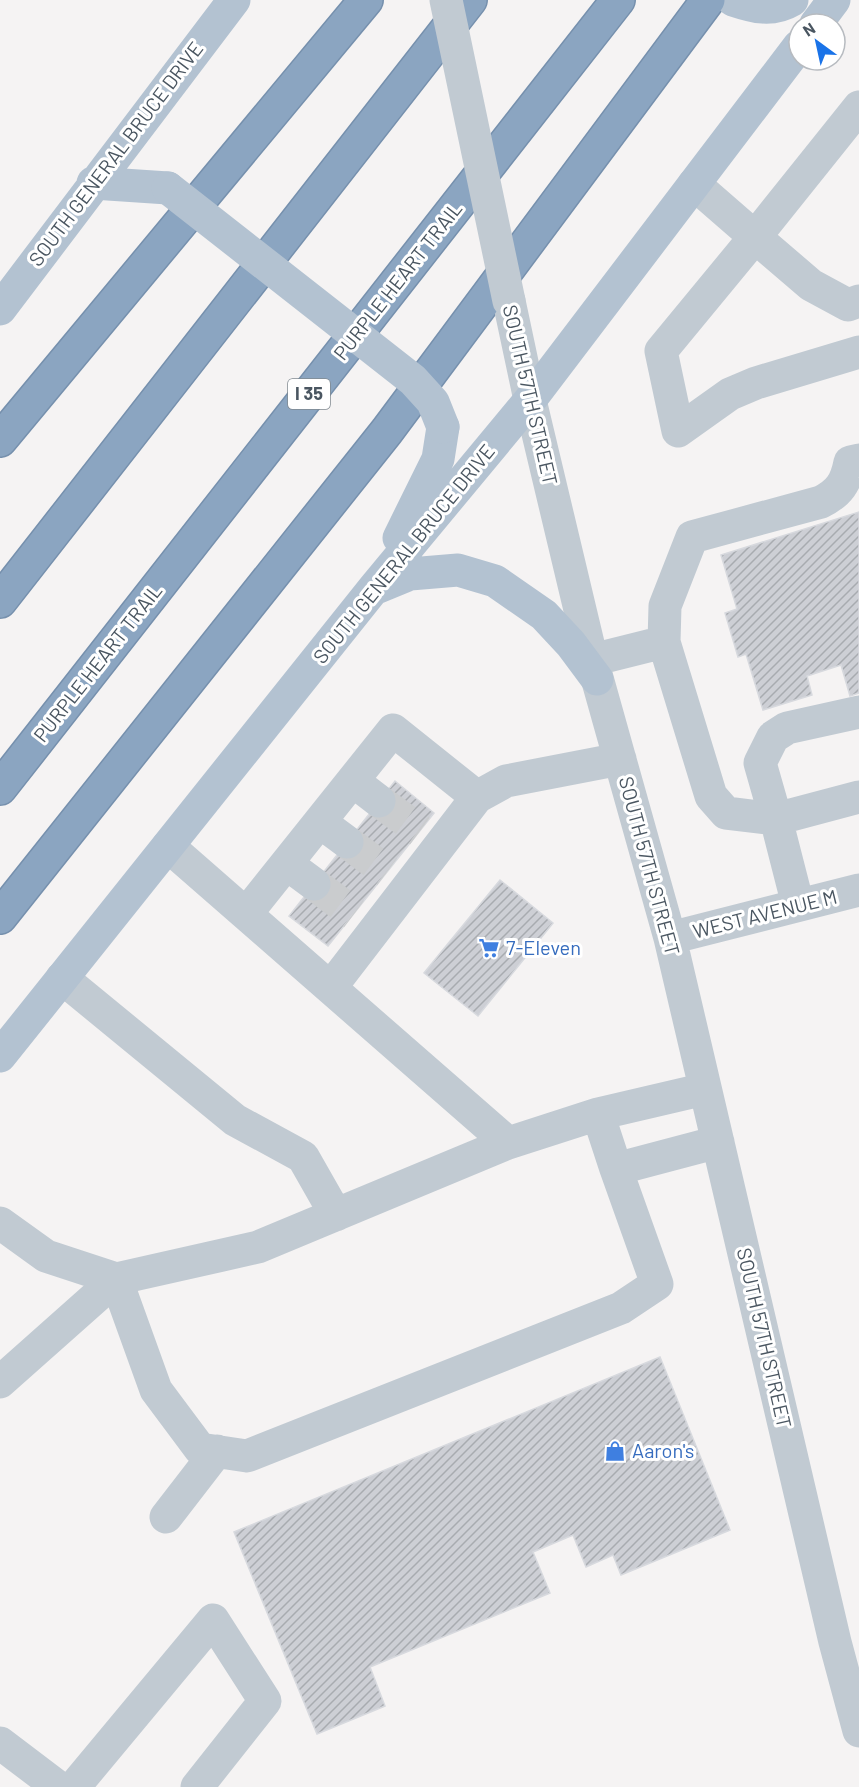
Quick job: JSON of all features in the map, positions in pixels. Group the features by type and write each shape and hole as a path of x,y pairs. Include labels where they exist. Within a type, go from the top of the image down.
{"highway":[{"path":"0,440 366,0"},
{"path":"0,601 470,0"},
{"name":"PURPLE HEART TRAIL","path":"0,788 618,0"},
{"path":"0,917 387,431 708,0"}],"main road":[{"name":"SOUTH GENERAL BRUCE DRIVE","path":"0,309 93,183 234,0"},
{"path":"734,0 759,9 792,0"},
{"name":"SOUTH GENERAL BRUCE DRIVE","path":"0,1056 374,588 530,400 787,62"},
{"path":"93,183 168,188 413,380 433,402 443,427 438,459 374,588"},
{"path":"374,588 410,574 458,570 495,580 544,615 595,669"}],"street":[{"name":"SOUTH 57TH STREET","path":"446,0 530,400 595,669 670,938 718,1142 847,1639 859,1731"},
{"path":"859,107 661,351 678,430 730,394 756,383 859,352"},
{"path":"694,184 811,285 848,305 859,302"},
{"path":"859,460 850,462 844,485 834,496 821,502 692,537 665,606 664,642 711,796 726,813 776,819 859,797"},
{"path":"595,669 664,642"},
{"path":"798,905 760,763 773,737 787,728 859,712"},
{"path":"246,914 393,730 477,797"},
{"path":"331,987 365,922 397,880 430,839 477,797 506,781 620,759"},
{"path":"353,781 379,801"},
{"path":"320,822 347,842"},
{"path":"168,846 508,1143"},
{"path":"286,864 314,884"},
{"name":"WEST AVENUE M","path":"670,938 859,890"},
{"path":"62,978 235,1120 303,1157 336,1215"},
{"path":"0,1382 116,1279 258,1247 508,1143 598,1114 705,1089"},
{"path":"116,1279 156,1390 200,1449 247,1456 621,1308 657,1284 598,1114"},
{"path":"616,1169 718,1142"},
{"path":"0,1223 46,1256 116,1279"},
{"path":"166,1517 217,1451"},
{"path":"74,1787 213,1620 265,1701 197,1787"},
{"path":"0,1743 58,1787"}],"building":[{"path":"859,512 859,693 850,696 841,665 807,676 812,695 763,710 746,654 738,657 725,613 737,609 721,555"},
{"path":"395,781 434,813 328,946 289,916"},
{"name":"7-Eleven","path":"500,880 553,923 478,1016 424,973"},
{"path":"660,1357 730,1530 621,1575 613,1555 586,1567 573,1535 533,1552 550,1593 370,1667 385,1706 317,1734 234,1532"}],"tunnel":[{"path":"379,801 420,831"},
{"path":"347,842 387,872"},
{"path":"314,884 354,914"}],"place":[{"name":"7-Eleven","path":"489,948"},
{"name":"Aaron's","path":"615,1451"}]}
